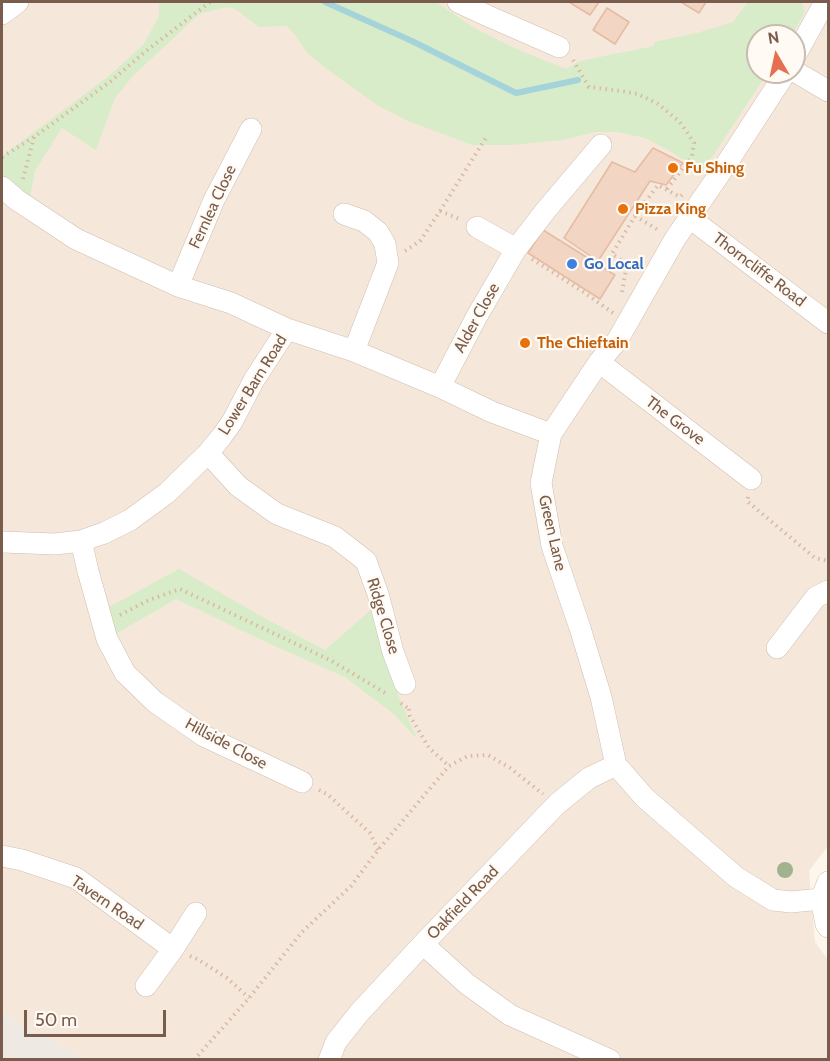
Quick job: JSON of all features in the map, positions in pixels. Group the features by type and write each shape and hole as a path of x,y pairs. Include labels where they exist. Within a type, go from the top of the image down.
{"street":[{"path":"2,14 18,2"},
{"path":"459,2 559,47"},
{"path":"806,36 825,2"},
{"path":"806,78 828,92"},
{"name":"Green Lane","path":"778,84 675,239 617,341 599,362 551,434 541,483 552,546 601,698 616,765 645,798 736,877 773,900 791,902 825,891"},
{"name":"Fernlea Close","path":"178,286 214,200 251,129"},
{"name":"Alder Close","path":"440,387 477,316 516,249 601,146"},
{"name":"Lower Barn Road","path":"9,193 76,239 178,286 231,303 287,329 354,351 440,387 492,412 551,434"},
{"path":"344,214 364,221 378,232 385,244 388,263 354,351"},
{"name":"Thorncliffe Road","path":"690,218 828,322"},
{"path":"477,227 516,249"},
{"name":"Lower Barn Road","path":"2,542 81,541 130,520 167,493 208,453 232,422 254,380 287,329"},
{"name":"The Grove","path":"599,362 751,479"},
{"name":"Ridge Close","path":"208,453 238,486 277,514 335,537 366,561 378,594 393,652 399,694"},
{"name":"Hillside Close","path":"81,541 103,624 125,673 154,702 204,736 302,782"},
{"path":"777,648 816,597 828,591"},
{"name":"Oakfield Road","path":"329,1059 336,1042 359,1013 557,804 589,778 616,765"},
{"name":"Tavern Road","path":"2,856 22,860 76,878 173,949"},
{"path":"825,891 828,927"},
{"path":"146,986 196,913"},
{"path":"423,944 466,984 510,1015 610,1059"}],"path":[{"path":"2,157 34,137 111,81 210,2"},
{"path":"559,47 570,55 589,87 638,94 658,104 680,122 694,143 692,156 666,189"},
{"path":"388,263 420,241 487,136"},
{"path":"9,193 34,137"},
{"path":"621,295 627,264 612,254 635,216 658,185 680,197 688,189"},
{"path":"635,216 675,239"},
{"path":"516,249 585,293 627,324"},
{"path":"751,479 747,501 815,558 828,561"},
{"path":"103,624 149,600 180,589 399,694 429,748 449,766"},
{"path":"399,694 409,709"},
{"path":"194,1059 249,998 302,932 351,886 378,850 449,766 468,756 488,755 510,768 557,804"},
{"path":"302,782 327,794 370,833 378,850"},
{"path":"173,949 199,960 227,978 249,998"}],"shaded area":[{"path":"2,2 828,2 828,846 809,871 815,942 828,960 828,1059 86,1059 2,1014"},
{"path":"2,1014 86,1059 2,1059"}],"green space":[{"path":"159,2 436,2 476,29 566,69 580,61 654,46 654,42 697,33 733,22 748,2 802,2 805,12 798,24 746,24 746,84 760,84 703,171 645,138 617,132 595,132 563,140 512,145 472,145 408,121 377,105 307,53 287,26 259,27 235,9 227,7 199,14 133,76 115,98 96,150 62,128 35,171 28,207 2,187 2,156 109,76 144,44 159,16"},
{"path":"179,569 325,650 372,609 398,695 417,739 395,715 345,677 176,599 107,639 100,612"}],"building":[{"path":"569,2 599,2 590,15"},
{"path":"681,2 706,2 699,13"},
{"path":"607,8 629,22 615,44 593,30"},
{"path":"653,148 683,163 666,185 650,181 598,261 564,238 612,162 635,172"},
{"name":"Go Local","path":"543,230 615,275 600,299 528,253"}],"waterway":[{"path":"325,2 412,41 516,93 578,80"}],"place":[{"name":"Fu Shing","path":"673,168"},
{"name":"Pizza King","path":"623,209"},
{"name":"Go Local","path":"572,264"},
{"name":"The Chieftain","path":"525,343"}]}
